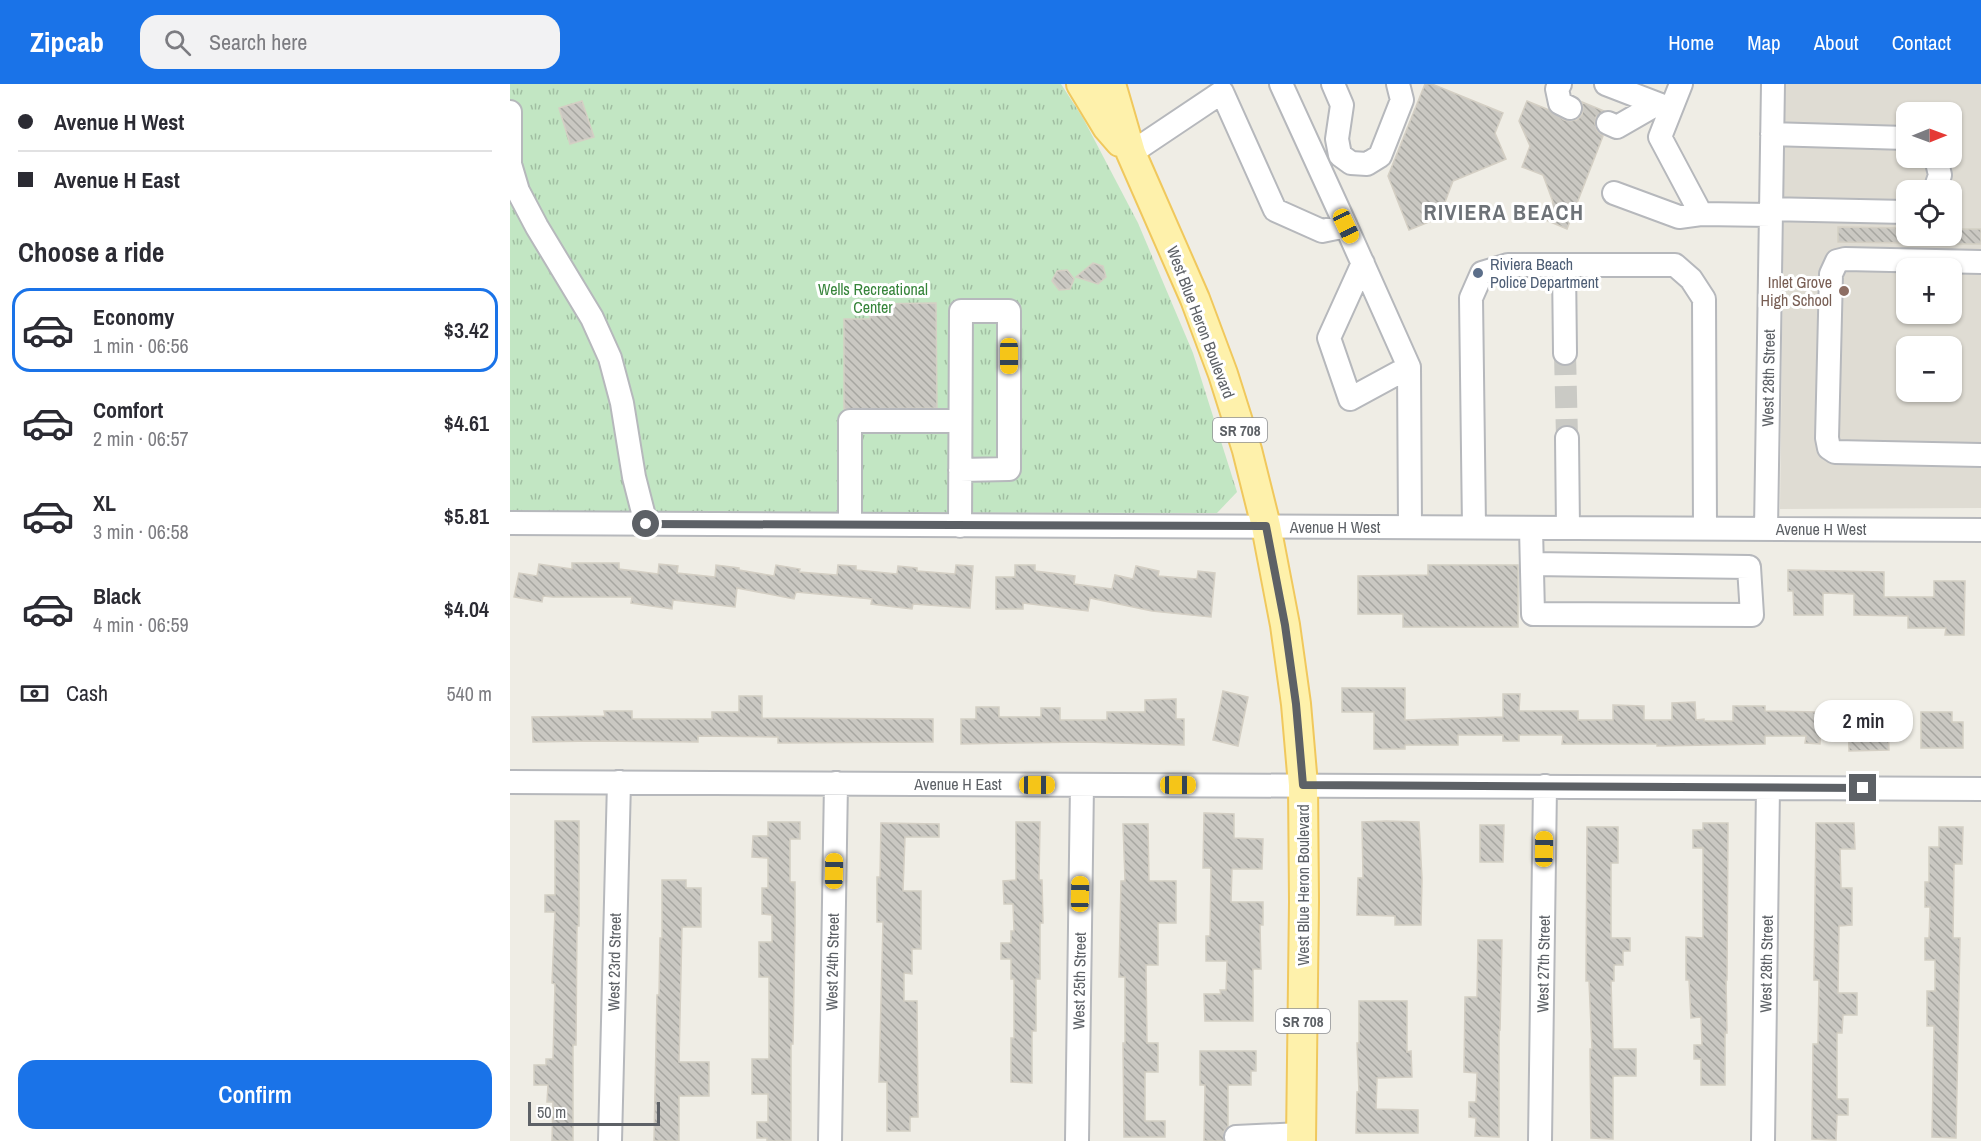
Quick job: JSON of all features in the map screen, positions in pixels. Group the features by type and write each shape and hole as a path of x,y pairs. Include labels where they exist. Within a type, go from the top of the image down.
{"main road":[{"name":"West Blue Heron Boulevard","path":"1081,84 1107,127 1131,153"},
{"name":"West Blue Heron Boulevard","path":"1111,84 1131,153 1195,299 1223,374 1266,526 1285,625 1296,704 1303,785 1301,1138"}],"street":[{"path":"1281,84 1409,367 1410,527"},
{"path":"1333,84 1342,105 1337,139 1340,155 1351,164 1367,164 1380,156 1402,100 1398,84"},
{"path":"1560,84 1557,89 1560,103 1570,108"},
{"path":"1606,84 1664,106"},
{"path":"1608,123 1617,127 1664,106 1681,84"},
{"name":"West 28th Street","path":"1532,564 1533,614 1752,615 1749,567 1757,529 1771,212 1773,84"},
{"path":"1131,153 1222,87 1275,210 1322,231 1346,226"},
{"path":"1664,106 1660,137 1701,214"},
{"path":"510,112 510,164 518,191 592,318 610,358 622,404 646,524"},
{"path":"1772,134 1896,138"},
{"path":"1614,193 1680,217 1701,214 1771,212 1896,212"},
{"path":"1981,262 1845,259 1837,261 1831,274 1827,438 1828,448 1835,452 1981,455"},
{"path":"1363,263 1329,339 1350,399 1409,367"},
{"path":"1474,527 1471,298 1482,273 1508,265 1675,265 1691,279 1704,299 1705,528"},
{"path":"1563,265 1565,353"},
{"path":"960,470 1009,469 1009,311 962,311 960,421 960,470 960,526"},
{"path":"850,524 850,421 960,421"},
{"path":"1566,438 1568,528"},
{"name":"Avenue H West","path":"510,523 1981,530"},
{"path":"1531,528 1532,564 1749,567"},
{"name":"Avenue H East","path":"510,782 1981,789"},
{"name":"West 23rd Street","path":"610,1141 619,782"},
{"name":"West 24th Street","path":"830,1141 836,783"},
{"name":"West 25th Street","path":"1077,1141 1082,785"},
{"name":"West 27th Street","path":"1540,1141 1545,786"},
{"name":"West 28th Street","path":"1763,1141 1768,788"},
{"path":"1236,1137 1301,1138"}],"shaded area":[{"name":"Inlet Grove High School","path":"1785,84 1981,84 1981,508 1780,509"}],"green space":[{"name":"Wells Recreational Center","path":"510,84 1061,84 1083,118 1138,223 1193,353 1237,492 1217,513 510,512"}],"building":[{"path":"1425,84 1432,84 1503,113 1495,133 1506,159 1453,181 1439,218 1409,230 1388,176"},
{"path":"582,101 594,137 570,144 559,108"},
{"path":"1527,101 1570,121 1577,120 1582,115 1582,102 1604,111 1596,117 1595,124 1597,131 1603,136 1567,229 1546,220 1553,202 1543,175 1522,167 1530,146 1519,121"},
{"path":"1838,227 1896,228 1896,243 1838,242"},
{"path":"1962,229 1981,229 1981,244 1962,244"},
{"path":"1093,263 1103,266 1106,277 1098,284 1076,277"},
{"path":"1067,270 1074,279 1070,289 1059,290 1052,281 1057,271"},
{"path":"936,303 937,408 844,409 844,319 870,319 870,304"},
{"path":"572,563 619,563 619,569 658,574 659,564 678,566 677,573 715,577 716,565 774,576 776,565 800,569 799,572 837,575 838,565 856,566 856,570 897,574 898,566 917,568 917,571 955,574 956,565 973,566 970,608 913,604 912,609 871,604 872,599 796,592 794,599 737,588 735,607 673,600 672,609 631,603 632,597 543,596 542,602 514,597 519,573 537,576 539,564 572,569"},
{"path":"1015,565 1035,565 1035,571 1075,576 1074,584 1112,589 1115,575 1133,579 1136,566 1159,571 1158,576 1197,579 1198,571 1215,573 1211,617 1152,611 1090,598 1088,611 1023,603 1023,609 996,609 996,577 1015,577"},
{"path":"1428,565 1518,565 1518,627 1403,627 1403,614 1358,614 1358,576 1428,575"},
{"path":"1788,570 1884,572 1884,597 1934,597 1934,581 1965,581 1964,635 1945,635 1946,628 1908,628 1908,616 1854,615 1854,594 1823,593 1823,615 1794,615 1793,591 1788,591"},
{"path":"1342,688 1405,688 1405,720 1503,717 1503,694 1520,694 1519,711 1578,711 1578,720 1613,720 1613,705 1644,706 1644,720 1672,720 1672,703 1695,702 1696,720 1704,719 1704,721 1733,721 1733,706 1765,706 1765,711 1821,712 1820,744 1805,743 1806,736 1765,736 1765,744 1657,746 1657,744 1562,744 1563,735 1519,735 1519,741 1503,741 1503,735 1458,735 1458,745 1405,745 1405,749 1374,749 1374,712 1342,712"},
{"path":"1223,691 1248,697 1238,746 1213,740"},
{"path":"739,696 762,696 762,718 933,719 933,742 778,743 778,737 698,736 698,742 533,742 532,717 605,716 604,711 632,711 632,719 712,719 712,712 739,712"},
{"path":"1176,699 1176,719 1184,719 1184,745 1086,742 961,744 961,719 976,719 976,707 999,707 999,717 1041,717 1041,708 1060,708 1060,720 1107,720 1107,712 1145,712 1145,700"},
{"path":"1921,712 1952,712 1952,722 1963,722 1963,748 1921,748"},
{"path":"1888,719 1889,750 1849,751 1848,720"},
{"path":"1204,813 1234,814 1234,838 1263,839 1262,869 1232,869 1231,902 1263,902 1263,925 1260,925 1261,969 1253,969 1253,1021 1205,1021 1204,994 1221,994 1220,990 1226,990 1227,961 1206,961 1206,936 1210,936 1211,868 1203,868"},
{"path":"555,821 579,821 579,926 577,926 576,1045 573,1045 573,1141 552,1141 553,1102 547,1102 548,1085 534,1085 534,1065 546,1065 546,1059 553,1059 555,984 552,983 555,912 545,912 545,895 555,895"},
{"path":"768,822 800,822 800,839 790,839 790,882 795,882 791,1141 767,1141 767,1138 757,1138 757,1122 768,1122 768,1094 752,1094 752,1059 769,1059 769,977 759,977 759,942 772,942 772,915 762,914 762,888 768,888 768,858 752,857 753,836 768,836"},
{"path":"1016,822 1040,822 1039,880 1042,880 1043,923 1040,923 1040,979 1036,979 1036,1031 1032,1031 1032,1083 1011,1082 1014,979 1011,979 1011,959 1001,959 1001,943 1011,943 1011,931 1014,931 1013,904 1004,904 1003,881 1016,880"},
{"path":"1362,822 1419,822 1422,879 1421,925 1395,925 1395,916 1357,915 1358,878 1363,878"},
{"path":"881,823 939,824 939,837 905,837 903,891 921,891 921,949 912,949 912,974 904,973 904,1001 917,1001 918,1117 910,1117 910,1131 887,1131 887,1082 879,1082 883,922 877,922 877,877 880,877"},
{"path":"1703,823 1728,823 1725,1085 1701,1085 1701,1059 1694,1059 1694,1045 1702,1045 1701,1017 1691,1018 1689,980 1686,980 1686,937 1703,938 1703,848 1693,848 1693,830 1703,830"},
{"path":"1816,823 1854,823 1855,849 1840,849 1841,888 1852,888 1852,925 1839,926 1838,993 1857,993 1857,1015 1843,1015 1842,1033 1837,1033 1837,1099 1848,1099 1848,1115 1837,1115 1836,1140 1812,1139 1813,1044 1818,1044 1819,980 1814,980"},
{"path":"1123,824 1148,824 1149,881 1176,881 1176,923 1158,923 1158,965 1146,965 1147,1043 1158,1043 1158,1072 1145,1072 1145,1121 1165,1121 1165,1137 1124,1137 1125,977 1119,977 1121,881 1125,881"},
{"path":"1480,825 1504,825 1503,862 1480,862"},
{"path":"1587,827 1618,827 1618,863 1611,863 1611,938 1630,938 1630,951 1623,951 1623,965 1614,965 1614,981 1611,981 1613,1049 1636,1049 1636,1076 1613,1076 1613,1139 1591,1138 1590,1049 1592,1049 1589,981 1586,981"},
{"path":"1939,827 1963,827 1962,864 1954,864 1953,938 1960,938 1956,1138 1932,1137 1934,1026 1927,1026 1927,991 1935,991 1935,960 1925,960 1925,938 1929,938 1930,907 1925,907 1925,882 1929,882 1929,847 1939,847"},
{"path":"662,880 686,880 686,888 701,888 701,927 682,927 679,1062 709,1062 709,1096 679,1096 679,1141 654,1141"},
{"path":"1478,940 1502,940 1499,1137 1475,1136 1476,1118 1469,1117 1469,1102 1476,1102 1477,1073 1464,1072 1465,997 1477,997"},
{"path":"1359,1001 1407,1001 1407,1052 1411,1051 1412,1077 1377,1078 1376,1109 1418,1110 1418,1133 1356,1133 1357,1092 1359,1092 1357,1043 1359,1043"},
{"path":"1200,1051 1256,1051 1256,1071 1251,1071 1251,1085 1228,1085 1228,1127 1224,1131 1224,1141 1204,1141 1205,1085 1200,1085"}],"tunnel":[{"path":"1565,353 1567,438"}],"place":[{"name":"Riviera Beach Police Department","path":"1478,273"},
{"name":"Inlet Grove High School","path":"1844,291"}],"district":[{"name":"RIVIERA BEACH","path":"1504,212"}],"route":[{"path":"646,524 1266,526 1285,625 1296,704 1303,785 1863,788"}]}
